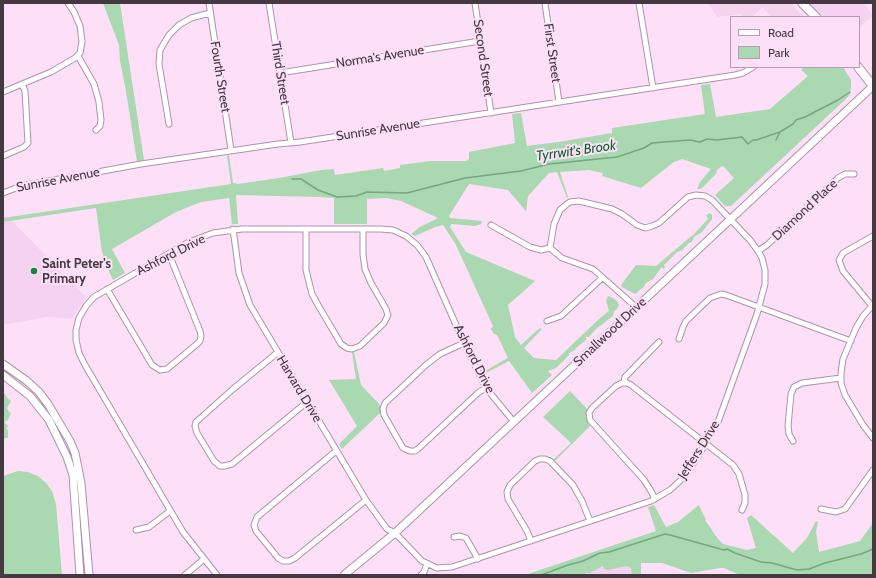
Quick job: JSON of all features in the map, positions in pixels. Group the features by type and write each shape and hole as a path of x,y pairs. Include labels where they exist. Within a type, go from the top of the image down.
{"main road":[{"path":"802,3 815,16"},
{"path":"859,68 873,86"}],"street":[{"path":"3,92 51,72 78,56 82,50 81,32 76,17 68,3"},
{"name":"Fourth Street","path":"209,3 232,150"},
{"name":"Third Street","path":"269,3 291,143"},
{"name":"Second Street","path":"475,3 491,113"},
{"name":"First Street","path":"545,3 559,102"},
{"path":"639,3 653,88"},
{"path":"168,124 159,64 160,50 169,35 179,25 191,18 210,13"},
{"name":"Norma's Avenue","path":"280,72 480,41"},
{"path":"78,56 94,84 99,102 101,120 100,126 96,130"},
{"name":"Sunrise Avenue","path":"3,193 21,186 141,164 232,150 291,143 653,88 739,74 751,68"},
{"path":"3,156 24,148 28,144 24,91 22,84"},
{"name":"Smallwood Drive","path":"344,575 394,533 873,86"},
{"name":"Diamond Place","path":"758,251 767,245 838,178 846,174 854,174"},
{"name":"Jeffers Drive","path":"394,533 427,564 437,568 448,568 590,522 655,499 670,490 682,480 706,443 720,416 759,307 765,284 765,270 758,251 712,200 702,195 688,197 659,223 645,228 637,225 612,209 575,201 567,204 560,210 554,224 550,248"},
{"path":"491,225 530,247 540,250 550,248 562,258 593,269 636,307"},
{"path":"306,228 306,270 312,294 341,344 352,349 360,346 384,322 388,315 371,283 365,268 363,254 363,229"},
{"name":"Ashford Drive","path":"217,575 183,532 170,511 85,365 79,353 76,335 81,314 91,300 107,289 191,241 234,229 306,228 385,229 398,232 410,238 420,248 426,257 464,343 486,388 514,422"},
{"name":"Harvard Drive","path":"234,229 239,273 247,299 253,312 366,500 387,529 394,533"},
{"path":"873,236 843,253 839,260 842,271 873,305 860,320 843,360 840,378 846,395 862,425 873,438"},
{"path":"107,289 153,366 162,370 168,368 197,344 200,341 201,336 169,254"},
{"path":"547,321 562,316 602,278"},
{"path":"679,339 686,321 710,298 715,295 726,295 851,341"},
{"path":"624,383 625,377 659,342"},
{"path":"464,343 444,352 426,364 385,403 383,409 384,415 403,448 410,451 415,451 479,392 486,388"},
{"path":"277,353 196,422 195,426 197,433 214,461 220,466 232,464 307,402"},
{"path":"3,364 27,381 39,392 70,441 75,453 81,483 89,575"},
{"path":"3,375 30,396 49,420 67,457 72,475 80,575"},
{"path":"793,441 789,434 788,426 791,394 794,387 802,383 840,378"},
{"path":"655,499 644,480 592,424 590,419 592,408 616,386 624,383 631,385 731,462 738,471 745,498 745,505 742,510"},
{"path":"336,451 256,517 254,522 255,529 278,558 283,561 289,561 295,558 366,500"},
{"path":"531,541 527,531 508,499 507,492 510,485 540,459 550,461 573,485 582,500 590,522"},
{"path":"821,509 836,512 845,509 873,470"},
{"path":"136,530 149,527 170,511"},
{"path":"454,537 460,536 466,538 478,558"},
{"path":"185,575 204,559"},
{"path":"421,575 427,564"}],"shaded area":[{"path":"708,3 791,3 802,16 770,16 763,7 753,16 743,16 741,14 717,17"},
{"path":"809,3 864,3 873,16 860,27 860,16 820,16"},
{"path":"12,221 86,297 72,319 46,317 3,325 3,222"},
{"path":"641,554 662,563 641,563 641,575 576,575"}],"green space":[{"path":"103,3 120,3 144,160 137,162 120,61 119,45"},
{"path":"803,68 844,68 851,80 850,94 731,206 725,206 715,195 734,178 724,167 722,166 717,170 716,174 701,189 697,189 700,182 711,169 682,159 674,162 641,188 602,176 603,173 589,170 560,172 568,197 567,198 557,172 549,173 528,196 526,211 508,190 469,184 449,216 450,218 482,221 481,224 475,226 451,224 450,227 466,252 535,281 508,305 515,337 521,345 540,328 542,329 524,348 534,358 556,360 609,311 606,301 608,296 617,301 619,305 614,311 613,316 596,329 589,337 586,337 586,340 575,350 569,353 569,355 556,368 548,371 552,375 532,393 509,361 484,374 483,372 508,358 497,335 493,333 491,329 493,326 455,243 443,225 415,236 411,234 420,227 438,218 401,201 386,198 367,199 367,224 334,224 334,198 236,195 238,224 232,224 229,198 201,202 176,212 112,249 125,273 113,280 102,252 96,208 3,222 3,218 231,184 227,156 229,155 233,183 238,184 321,170 334,169 335,175 383,168 384,171 400,168 400,165 431,161 466,161 469,159 469,152 515,143 512,114 521,113 527,146 612,133 612,128 705,114 701,85 710,84 716,117 770,109 808,76 801,70"},
{"path":"710,213 712,215 712,219 702,232 694,237 692,242 681,251 677,252 664,265 665,268 663,269 662,267 653,279 646,283 643,288 635,294 622,287 621,285 636,265 656,266 695,233 708,219 706,215"},
{"path":"352,352 354,352 361,385 380,405 380,413 342,449 339,444 357,426 329,380 356,379"},
{"path":"570,391 588,410 586,418 590,426 555,461 553,460 571,443 543,417"},
{"path":"3,394 5,394 11,401 7,408 11,413 8,420 4,422 8,426 6,429 8,430 8,438 3,440"},
{"path":"18,471 28,472 38,476 52,491 56,504 62,575 3,575 3,476"},
{"path":"654,505 666,527 678,522 699,505 705,520 723,544 747,550 756,548 747,518 751,515 793,553 807,538 816,521 818,522 816,532 819,552 860,541 873,523 873,575 740,575 724,568 691,573 662,563 641,563 641,575 632,575 631,568 627,566 608,570 604,569 603,566 590,573 586,573 585,575 525,575 656,531 648,507"}],"waterway":[{"name":"Tyrrwit's Brook","path":"292,179 301,179 318,190 337,197 356,196 367,192 407,193 465,178 521,171 549,164 617,157 644,148 652,143 690,140 700,142 707,139 717,140 742,137 748,144 753,140 780,132 793,124 796,120 838,100 850,92"},
{"name":"Tyrrwit's Brook","path":"776,140 780,132"},
{"path":"541,575 583,561 600,553 609,552 665,534 724,550 727,549 761,562 772,563 797,570 809,569 873,549"}],"place":[{"name":"Saint Peter's Primary","path":"34,271"}]}
